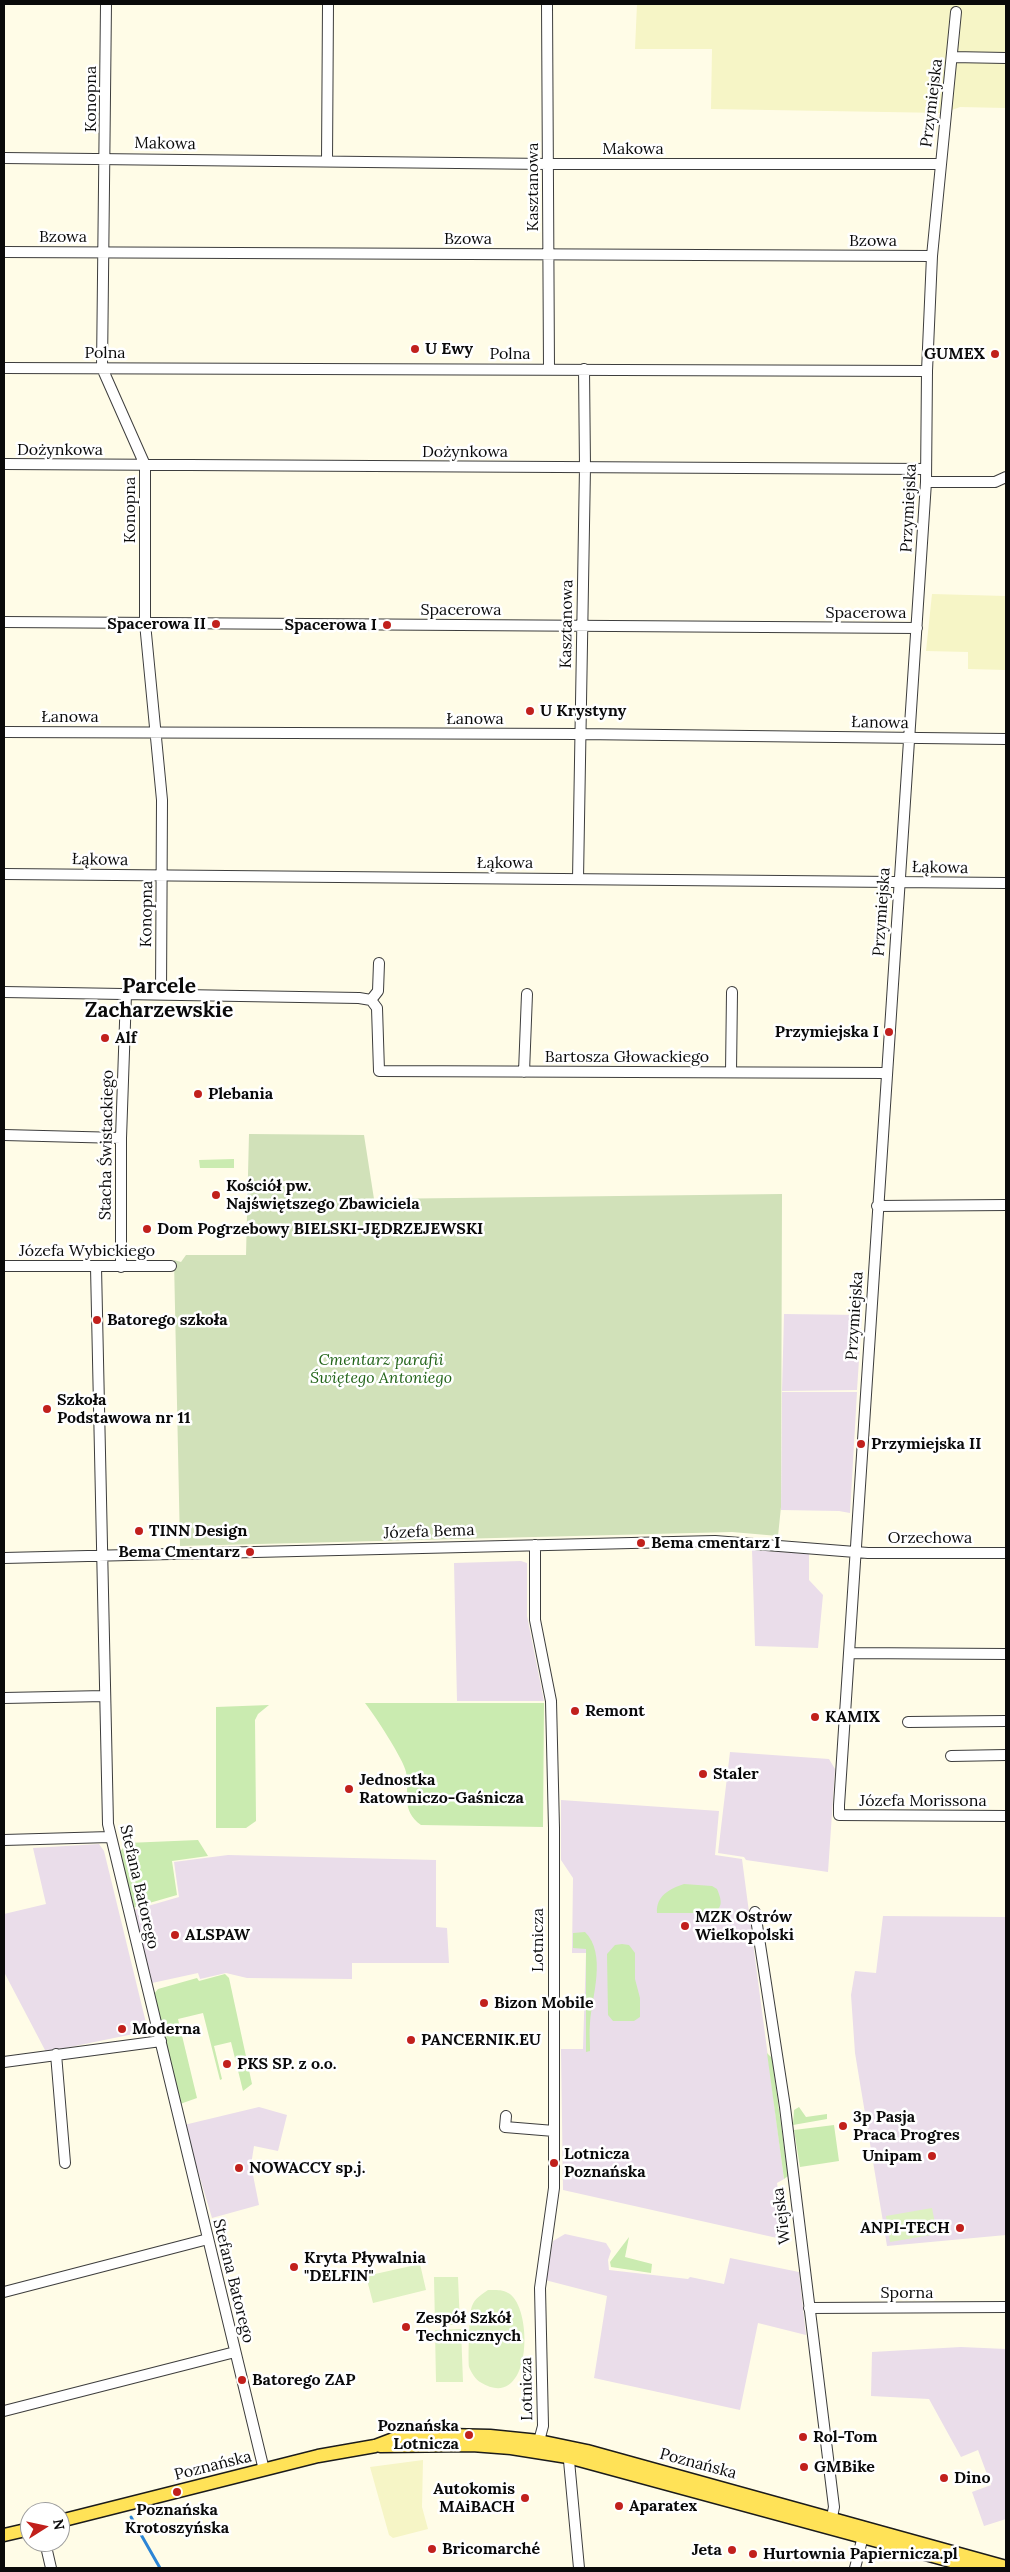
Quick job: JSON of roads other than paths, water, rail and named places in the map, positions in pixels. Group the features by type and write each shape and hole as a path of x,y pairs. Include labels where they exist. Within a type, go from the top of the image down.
{"main road":[{"name":"Poznańska","path":"375,2446 396,2438 445,2435 540,2441 568,2451 867,2532 1006,2567"},
{"name":"Poznańska","path":"70,2518 318,2456 375,2446 472,2445 568,2451"},
{"name":"Poznańska","path":"828,2521 856,2524 867,2532 977,2568"},
{"path":"4,2535 20,2531"}],"street":[{"name":"Konopna","path":"106,4 105,252 102,368 145,466 145,623 162,800 161,994"},
{"path":"327,161 328,4"},
{"name":"Kasztanowa","path":"547,4 549,369"},
{"name":"Przymiejska","path":"839,1815 850,1653 854,1552 898,882 918,628 926,482 927,371 932,256 956,12"},
{"path":"952,57 1006,58"},
{"name":"Makowa","path":"4,158 548,164 940,164"},
{"name":"Bzowa","path":"4,252 932,256"},
{"name":"Polna","path":"4,368 927,371"},
{"name":"Kasztanowa","path":"578,879 585,467 584,369"},
{"name":"Dożynkowa","path":"4,464 926,469"},
{"path":"926,482 995,482 1006,477"},
{"name":"Spacerowa","path":"4,622 918,628"},
{"name":"Łanowa","path":"4,732 579,734 1006,739"},
{"name":"Łąkowa","path":"4,874 1006,883"},
{"path":"4,992 359,998 371,1000 378,992 379,963"},
{"name":"Bartosza Głowackiego","path":"731,1072 732,992"},
{"name":"Stacha Świstackiego","path":"121,1267 121,1138 126,994"},
{"name":"Bartosza Głowackiego","path":"524,1072 527,994"},
{"name":"Bartosza Głowackiego","path":"371,1000 377,1008 379,1071 886,1073"},
{"path":"4,1135 121,1138"},
{"path":"877,1206 1006,1205"},
{"name":"Józefa Wybickiego","path":"4,1266 171,1266"},
{"name":"Stefana Batorego","path":"96,1267 105,1696 110,1837 264,2470"},
{"name":"Józefa Bema","path":"4,1558 723,1541 854,1552"},
{"name":"Lotnicza","path":"528,2450 540,2441 543,2426 540,2277 554,2188 553,1756 549,1687 535,1620 535,1545"},
{"name":"Orzechowa","path":"854,1552 1006,1553"},
{"path":"850,1653 1006,1654"},
{"path":"4,1698 105,1696"},
{"path":"908,1722 1006,1721"},
{"path":"952,1756 1006,1755"},
{"name":"Józefa Morissona","path":"839,1815 1006,1816"},
{"path":"4,1840 110,1837"},
{"name":"Wiejska","path":"755,1912 785,2106 834,2507 828,2521"},
{"path":"4,2062 161,2041"},
{"path":"56,2054 65,2163"},
{"path":"506,2116 506,2127 554,2131"},
{"path":"4,2292 208,2239"},
{"name":"Sporna","path":"809,2308 1006,2307"},
{"path":"4,2411 235,2352"},
{"path":"568,2451 579,2568"},
{"path":"854,2568 867,2532"},
{"path":"48,2552 52,2568"}],"waterway":[{"path":"131,2517 160,2568"}],"place":[{"name":"U Ewy","path":"415,349"},
{"name":"GUMEX","path":"995,354"},
{"name":"Spacerowa II","path":"216,624"},
{"name":"Spacerowa I","path":"387,625"},
{"name":"U Krystyny","path":"530,711"},
{"name":"Przymiejska I","path":"889,1032"},
{"name":"Alf","path":"105,1038"},
{"name":"Plebania","path":"198,1094"},
{"name":"Kościół pw. Najświętszego Zbawiciela","path":"216,1195"},
{"name":"Dom Pogrzebowy BIELSKI-JĘDRZEJEWSKI","path":"147,1229"},
{"name":"Batorego szkoła","path":"97,1320"},
{"name":"Szkoła Podstawowa nr 11","path":"47,1409"},
{"name":"Przymiejska II","path":"861,1444"},
{"name":"TINN Design","path":"139,1531"},
{"name":"Bema cmentarz I","path":"641,1543"},
{"name":"Bema Cmentarz","path":"250,1552"},
{"name":"Remont","path":"575,1711"},
{"name":"KAMIX","path":"815,1717"},
{"name":"Staler","path":"703,1774"},
{"name":"Jednostka Ratowniczo-Gaśnicza","path":"349,1789"},
{"name":"MZK Ostrów Wielkopolski","path":"685,1926"},
{"name":"ALSPAW","path":"175,1935"},
{"name":"Bizon Mobile","path":"484,2003"},
{"name":"Moderna","path":"122,2029"},
{"name":"PANCERNIK.EU","path":"411,2040"},
{"name":"PKS SP. z o.o.","path":"227,2064"},
{"name":"3p Pasja Praca Progres","path":"843,2126"},
{"name":"Unipam","path":"932,2156"},
{"name":"Lotnicza Poznańska","path":"554,2163"},
{"name":"NOWACCY sp.j.","path":"239,2168"},
{"name":"ANPI-TECH","path":"960,2228"},
{"name":"Kryta Pływalnia \"DELFIN\"","path":"294,2267"},
{"name":"Zespół Szkół Technicznych","path":"406,2327"},
{"name":"Batorego ZAP","path":"242,2380"},
{"name":"Poznańska Lotnicza","path":"469,2435"},
{"name":"Rol-Tom","path":"803,2437"},
{"name":"GMBike","path":"804,2467"},
{"name":"Dino","path":"944,2478"},
{"name":"Poznańska Krotoszyńska","path":"177,2492"},
{"name":"Autokomis MAiBACH","path":"525,2498"},
{"name":"Aparatex","path":"619,2506"},
{"name":"Bricomarché","path":"432,2549"},
{"name":"Jeta","path":"732,2550"},
{"name":"Hurtownia Papiernicza.pl","path":"753,2554"}],"district":[{"name":"Parcele Zacharzewskie","path":"159,999"}],"park label":[{"name":"Cmentarz parafii Świętego Antoniego","path":"381,1369"}]}
